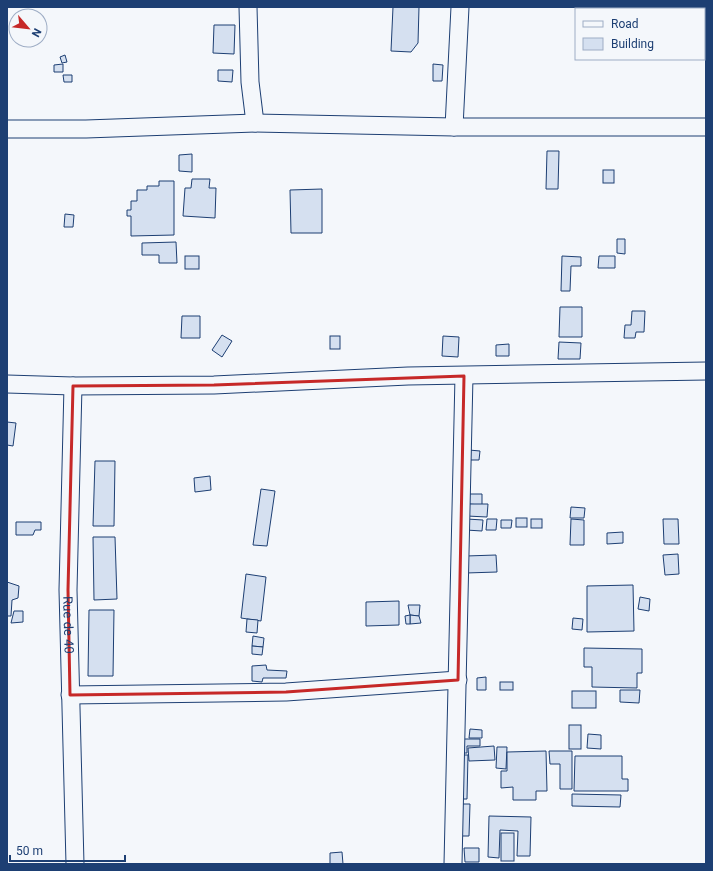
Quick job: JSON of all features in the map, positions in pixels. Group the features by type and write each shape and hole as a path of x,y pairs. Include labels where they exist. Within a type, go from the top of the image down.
{"street":[{"path":"248,7 250,82 255,122"},
{"path":"454,127 460,7"},
{"path":"7,129 86,129 255,122 454,127 706,126"},
{"path":"7,384 72,386 214,385 408,376 706,371"},
{"path":"453,864 464,376"},
{"name":"Rue de 40","path":"72,386 68,590 75,864"},
{"path":"70,695 286,692 458,680"}],"highlighted area":[{"path":"464,376 458,680 286,692 70,695 68,590 73,386 214,385"}],"building":[{"path":"393,7 419,7 418,43 411,52 391,51"},
{"path":"214,25 235,25 234,54 213,53"},
{"path":"65,55 67,62 62,63 60,57"},
{"path":"63,64 63,72 54,72 54,65"},
{"path":"433,64 443,65 442,81 433,81"},
{"path":"218,70 233,70 232,82 218,81"},
{"path":"63,75 72,75 72,82 64,82"},
{"path":"547,151 559,151 558,189 546,189"},
{"path":"192,154 192,172 179,171 179,155"},
{"path":"603,170 614,170 614,183 603,183"},
{"path":"192,179 210,179 209,188 216,188 215,218 183,216 185,188 191,188"},
{"path":"159,181 174,181 174,235 131,236 131,216 127,216 127,210 131,210 131,201 137,201 137,190 147,190 147,186 159,186"},
{"path":"322,189 322,233 291,233 290,190"},
{"path":"65,214 74,215 73,227 64,227"},
{"path":"617,239 625,239 625,254 617,253"},
{"path":"176,242 177,263 159,263 159,255 142,255 142,243"},
{"path":"185,256 199,256 199,269 185,269"},
{"path":"562,256 581,257 581,266 571,266 570,291 561,291"},
{"path":"599,256 615,256 615,268 598,268"},
{"path":"560,307 582,307 582,337 559,337"},
{"path":"632,311 645,311 644,332 636,332 635,338 624,338 625,325 631,325"},
{"path":"182,316 200,316 200,338 181,338"},
{"path":"222,335 232,341 222,357 212,350"},
{"path":"330,336 340,336 340,349 330,349"},
{"path":"443,336 459,337 458,357 442,356"},
{"path":"559,342 581,343 580,359 558,359"},
{"path":"509,344 509,356 496,356 496,345"},
{"path":"7,422 16,423 13,446 7,445"},
{"path":"469,450 480,451 479,460 468,460"},
{"path":"95,461 115,461 114,526 93,526"},
{"path":"210,476 211,490 195,492 194,478"},
{"path":"261,489 275,491 267,546 253,545"},
{"path":"467,494 482,494 482,505 467,504"},
{"path":"467,504 488,504 487,517 467,516"},
{"path":"571,507 585,508 584,518 570,518"},
{"path":"516,518 527,518 527,527 516,527"},
{"path":"467,519 483,520 482,531 466,530"},
{"path":"487,519 497,519 496,530 486,530"},
{"path":"531,519 542,519 542,528 531,528"},
{"path":"571,519 584,520 584,545 570,545"},
{"path":"663,519 678,519 679,544 664,544"},
{"path":"501,520 512,520 511,528 501,528"},
{"path":"16,522 41,522 41,530 35,530 33,535 16,535"},
{"path":"623,532 623,543 607,544 607,533"},
{"path":"93,537 115,537 117,599 94,600"},
{"path":"678,554 679,574 665,575 663,555"},
{"path":"496,555 497,572 466,573 466,556"},
{"path":"246,574 266,577 261,621 241,618"},
{"path":"7,582 19,586 18,598 12,600 11,616 7,616"},
{"path":"633,585 634,631 587,632 587,586"},
{"path":"640,597 650,599 649,611 638,609"},
{"path":"399,601 399,625 366,626 366,602"},
{"path":"408,605 420,605 419,616 410,615"},
{"path":"89,610 114,610 113,676 88,676"},
{"path":"14,611 23,611 23,622 11,623"},
{"path":"410,615 419,616 421,623 410,624"},
{"path":"410,615 410,624 406,624 405,616"},
{"path":"573,618 583,619 582,630 572,629"},
{"path":"247,619 258,620 257,633 246,632"},
{"path":"253,636 264,638 263,647 252,646"},
{"path":"252,646 263,647 262,655 252,654"},
{"path":"584,648 642,649 642,673 637,673 637,688 592,687 592,667 584,667"},
{"path":"266,665 267,670 287,671 286,678 263,678 262,682 252,681 252,666"},
{"path":"486,677 486,690 477,690 477,678"},
{"path":"500,682 513,682 513,690 500,690"},
{"path":"620,690 640,690 639,703 620,702"},
{"path":"572,691 596,691 596,708 572,708"},
{"path":"569,725 581,725 581,749 569,749"},
{"path":"470,729 482,730 482,738 469,738"},
{"path":"588,734 601,735 601,749 587,748"},
{"path":"457,739 480,739 480,746 467,746 467,753 457,753"},
{"path":"494,746 495,760 469,761 468,748"},
{"path":"497,747 507,747 506,769 496,768"},
{"path":"546,751 547,791 536,791 536,800 513,800 513,787 501,788 501,771 507,771 507,752"},
{"path":"549,751 572,751 572,789 560,789 560,764 550,764"},
{"path":"457,755 468,755 467,799 456,799"},
{"path":"575,756 622,756 622,779 628,779 628,791 574,791"},
{"path":"572,794 621,795 620,807 572,806"},
{"path":"456,804 470,804 469,836 456,836"},
{"path":"489,816 531,817 530,856 517,856 518,831 500,830 499,858 488,857"},
{"path":"501,833 514,833 514,861 501,861"},
{"path":"464,848 479,848 479,862 465,862"},
{"path":"342,852 343,864 330,864 330,853"}]}
